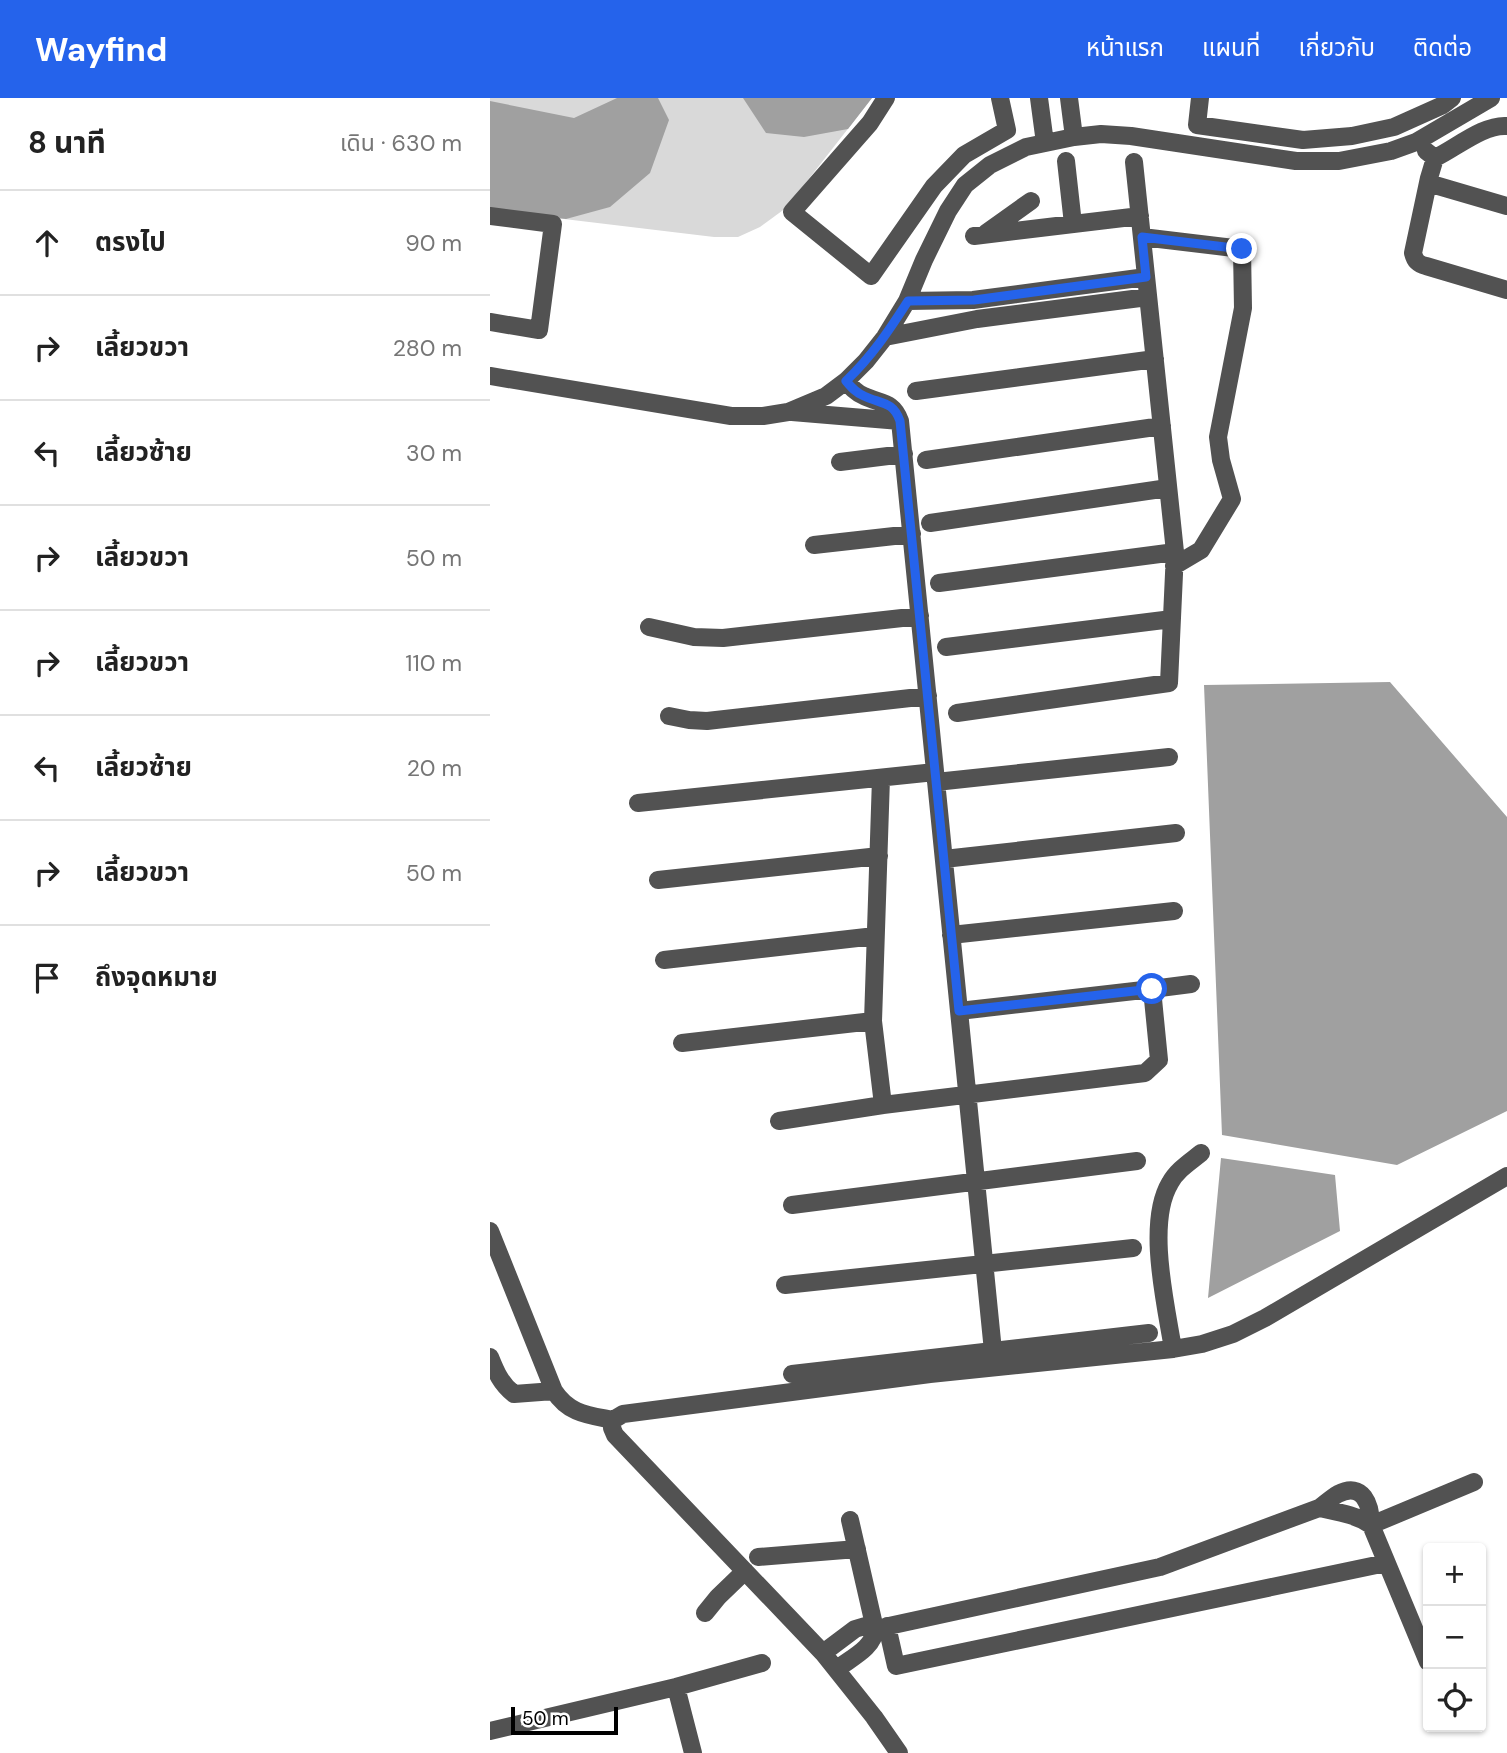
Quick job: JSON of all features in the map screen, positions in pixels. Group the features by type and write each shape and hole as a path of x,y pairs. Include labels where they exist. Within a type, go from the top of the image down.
{"street":[{"path":"886,98 870,122 792,212 871,276 934,186 964,155 1007,131 1000,98"},
{"path":"1039,98 1045,143"},
{"path":"1069,98 1074,137"},
{"path":"1200,98 1197,125 1303,139 1352,136 1394,127 1443,105 1452,98"},
{"path":"490,376 731,416 763,416 788,412 826,397 866,361 908,301 923,260 948,211 965,185 990,165 1026,147 1101,134 1132,136 1296,160 1339,161 1416,142 1491,98"},
{"path":"1507,126 1489,128 1435,158 1413,253 1419,264 1507,290"},
{"path":"1416,142 1435,158"},
{"path":"1066,160 1073,224"},
{"path":"957,713 1169,683 1174,559 1134,162"},
{"path":"1428,183 1507,206"},
{"path":"1031,201 979,235 1140,216"},
{"path":"490,216 553,223 539,330 490,321"},
{"path":"939,583 1174,559 1201,550 1232,499 1218,438 1242,308 1242,249 1142,237"},
{"path":"908,301 974,300 1146,277"},
{"path":"885,337 977,319 1148,297"},
{"path":"916,391 1155,359"},
{"path":"846,381 862,396 888,404 897,412 900,421 993,1351"},
{"path":"788,412 900,421"},
{"path":"926,460 1161,426"},
{"path":"839,462 904,454"},
{"path":"930,523 1168,488"},
{"path":"814,545 912,534"},
{"path":"649,627 694,636 723,638 920,616"},
{"path":"946,648 1172,619"},
{"path":"669,716 707,721 928,696"},
{"path":"638,803 881,778 936,777 1169,757"},
{"path":"881,778 873,1021 883,1105"},
{"path":"944,859 1176,833"},
{"path":"658,880 879,856"},
{"path":"951,935 1174,911"},
{"path":"664,960 876,936"},
{"path":"959,1011 1191,984"},
{"path":"779,1121 883,1105 1145,1073 1159,1060 1152,989"},
{"path":"682,1043 873,1021"},
{"path":"1173,1349 1159,1248 1162,1202 1178,1171 1201,1153"},
{"path":"792,1205 1137,1161"},
{"path":"490,1357 505,1387 514,1394 545,1392 570,1409 613,1420 623,1414 930,1374 1202,1344 1223,1338 1255,1323 1507,1176"},
{"path":"490,1231 545,1392"},
{"path":"785,1285 1133,1248"},
{"path":"792,1374 1149,1333"},
{"path":"613,1420 615,1435 739,1577 823,1653 900,1753"},
{"path":"1371,1525 1474,1482"},
{"path":"823,1653 855,1629 865,1626 881,1628 1160,1567 1319,1508 1348,1490 1363,1495 1368,1503 1371,1525 1423,1650"},
{"path":"1319,1508 1352,1516 1371,1525"},
{"path":"850,1520 881,1628 896,1666 1386,1563"},
{"path":"758,1557 857,1549"},
{"path":"705,1613 739,1577"},
{"path":"837,1669 868,1646 881,1628"},
{"path":"490,1731 762,1664"},
{"path":"676,1687 693,1753"}],"shaded area":[{"path":"490,98 872,98 786,208 760,227 738,237 714,237 490,210"},
{"path":"617,98 658,98 669,120 650,173 610,207 566,219 490,210 490,101 574,118"},
{"path":"743,98 872,98 848,129 804,137 766,133"},
{"path":"1390,682 1507,817 1507,1111 1397,1165 1222,1135 1204,685"},
{"path":"1221,1158 1335,1175 1340,1231 1208,1298"}],"route":[{"path":"1152,989 959,1011 900,421 897,412 888,404 862,396 846,381 885,337 908,301 974,300 1146,277 1142,237 1242,249"}]}
